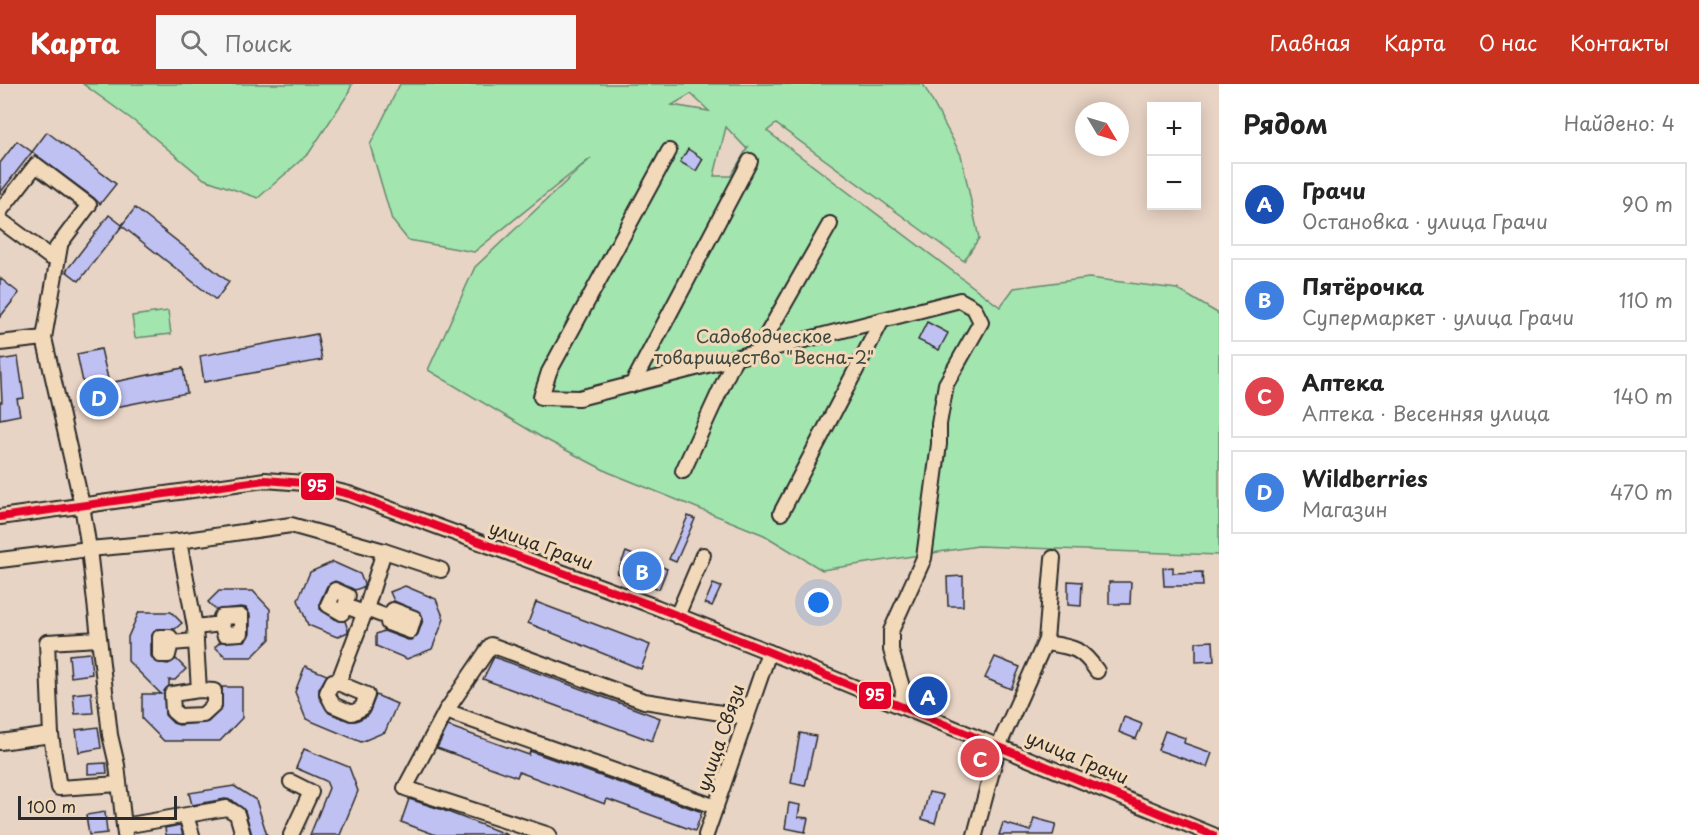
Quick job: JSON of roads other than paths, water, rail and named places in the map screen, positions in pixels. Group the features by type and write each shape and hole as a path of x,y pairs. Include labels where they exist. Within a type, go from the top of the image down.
{"street":[{"path":"669,151 549,372 541,397 579,398 960,300 974,308 981,322 946,384 939,424 939,444 924,558 891,631 891,650 903,690 902,706"},
{"path":"632,385 750,161"},
{"path":"0,211 36,165 89,206 50,257 0,220"},
{"path":"757,352 830,224"},
{"path":"61,243 44,338 82,505 89,549 99,639 101,695 119,784 121,823 186,816 227,808 237,813 243,835"},
{"path":"781,513 882,320"},
{"path":"0,343 44,338"},
{"path":"683,471 735,358"},
{"name":"улица Грачи","path":"0,517 265,480 304,483 349,494 769,652 1213,835"},
{"path":"0,561 89,549 179,541 291,525 384,551 441,570"},
{"path":"179,541 195,627 199,690"},
{"path":"338,683 365,611 384,551"},
{"path":"677,616 703,555"},
{"path":"975,835 999,745 1045,643 1053,558"},
{"path":"345,606 390,618"},
{"path":"195,627 222,624"},
{"path":"99,639 47,642 51,735 59,788 119,784"},
{"path":"171,643 196,641"},
{"path":"1045,643 1074,647 1087,656 1097,671"},
{"path":"549,835 405,788 446,711 491,645 644,701 747,717"},
{"name":"улица Связи","path":"706,835 769,652"},
{"path":"446,711 716,807"},
{"path":"0,741 51,735"},
{"path":"291,782 311,792 291,835"},
{"path":"186,816 192,835"}],"place":[{"name":"Wildberries","path":"99,397"},
{"name":"Пятёрочка","path":"642,571"},
{"name":"Грачи","path":"928,696"},
{"name":"Аптека","path":"980,758"}],"park label":[{"name":"Садоводческое товарищество \"Весна-2\"","path":"764,347"}]}
